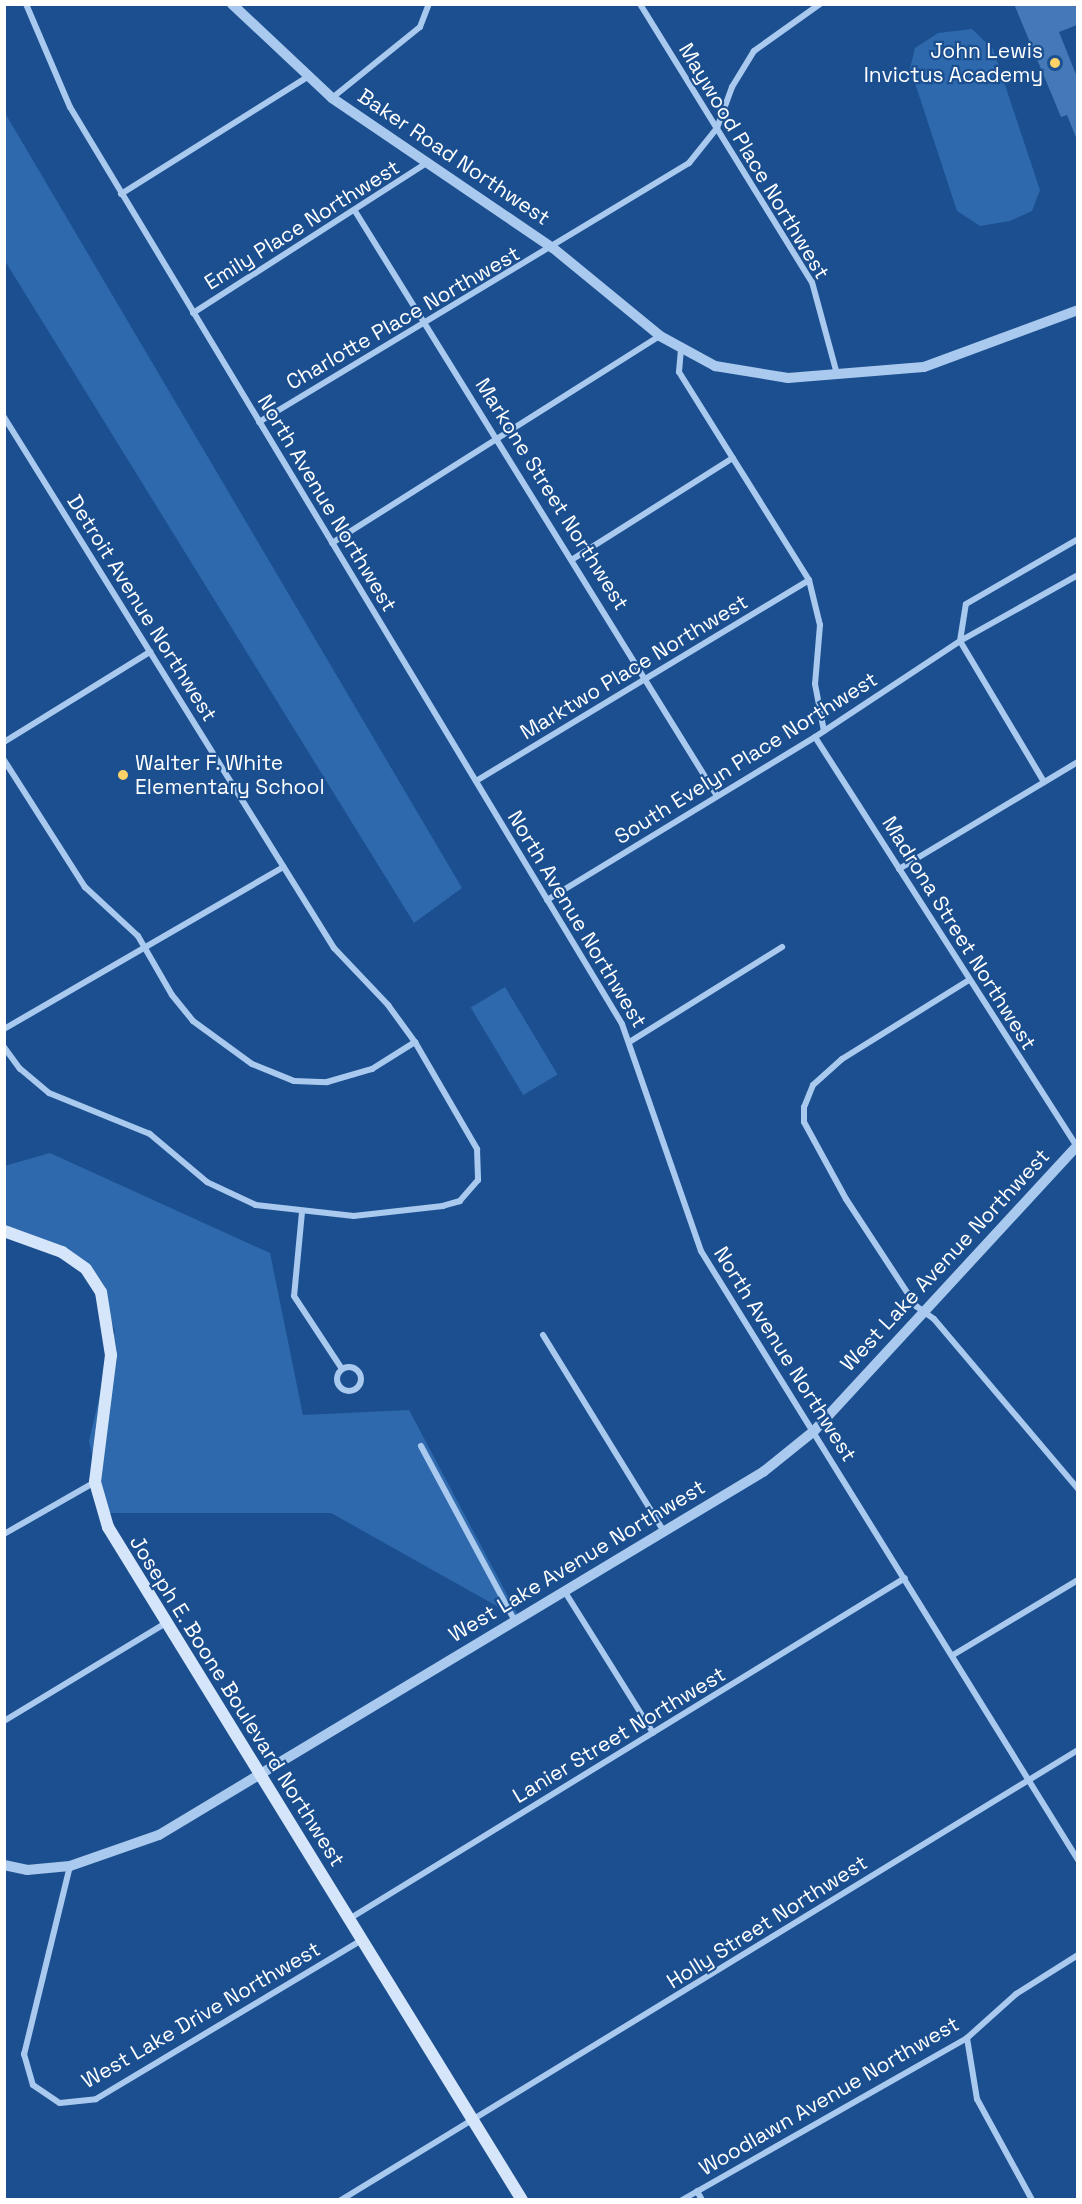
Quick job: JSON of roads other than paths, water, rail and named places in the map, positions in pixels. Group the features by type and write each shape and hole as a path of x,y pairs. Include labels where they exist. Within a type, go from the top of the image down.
{"main road":[{"name":"Joseph E. Boone Boulevard Northwest","path":"4,1230 69,1256 86,1269 101,1292 111,1355 95,1482 108,1527 522,2199"}],"street":[{"name":"North Avenue Northwest","path":"26,4 54,77 121,194 631,1041 701,1251 953,1655 1077,1860"},
{"name":"Baker Road Northwest","path":"232,4 306,78 553,248 660,336 681,350 753,375 837,374 941,364 1077,310"},
{"path":"332,98 420,27 429,4"},
{"name":"Maywood Place Northwest","path":"640,4 812,282 837,374"},
{"name":"Charlotte Place Northwest","path":"259,422 424,321 553,248 689,163 717,128 732,87 754,51 820,4"},
{"path":"121,194 306,78"},
{"name":"Emily Place Northwest","path":"193,313 427,163"},
{"name":"Markone Street Northwest","path":"355,211 647,678 717,796"},
{"path":"332,543 660,336"},
{"path":"681,350 679,372 809,580 820,625 815,684 824,731"},
{"name":"Detroit Avenue Northwest","path":"4,417 334,948 388,1005 414,1042 477,1149 480,1169 473,1188 460,1201 443,1206 354,1216 302,1212 230,1196 150,1134 42,1088 20,1069 4,1047"},
{"path":"573,559 733,458"},
{"path":"1044,782 960,641 966,604 1077,539"},
{"name":"South Evelyn Place Northwest","path":"547,900 815,737 960,641 1077,575"},
{"name":"Marktwo Place Northwest","path":"476,782 809,580"},
{"path":"4,742 150,652"},
{"name":"Madrona Street Northwest","path":"815,737 1077,1146"},
{"path":"4,760 85,887 128,924 146,949 172,995 193,1021 252,1064 278,1076 310,1083 345,1079 414,1042"},
{"path":"899,869 1077,762"},
{"path":"4,1029 146,949 284,867"},
{"path":"631,1041 782,947"},
{"path":"969,980 842,1059 813,1084 804,1107 809,1136 923,1312 1077,1489"},
{"name":"West Lake Avenue Northwest","path":"4,1865 27,1869 70,1866 159,1835 764,1472 814,1431 1077,1146"},
{"path":"302,1212 294,1296 342,1370 339,1387 357,1389 359,1372 342,1370"},
{"path":"543,1335 664,1532"},
{"path":"422,1446 515,1621"},
{"path":"4,1534 95,1482"},
{"name":"Lanier Street Northwest","path":"349,1919 905,1578"},
{"path":"953,1655 1077,1580"},
{"path":"565,1592 653,1733"},
{"path":"4,1721 166,1623"},
{"name":"Holly Street Northwest","path":"341,2199 473,2121 1077,1750"},
{"name":"West Lake Drive Northwest","path":"70,1866 24,2054 33,2085 60,2103 96,2099 362,1940"},
{"name":"Woodlawn Avenue Northwest","path":"682,2199 967,2038 1016,1994 1077,1955"},
{"path":"967,2038 978,2099 1032,2199"},
{"path":"697,2191 702,2199"}],"place":[{"name":"John Lewis Invictus Academy","path":"1055,63"},
{"name":"Walter F. White Elementary School","path":"123,775"}]}
